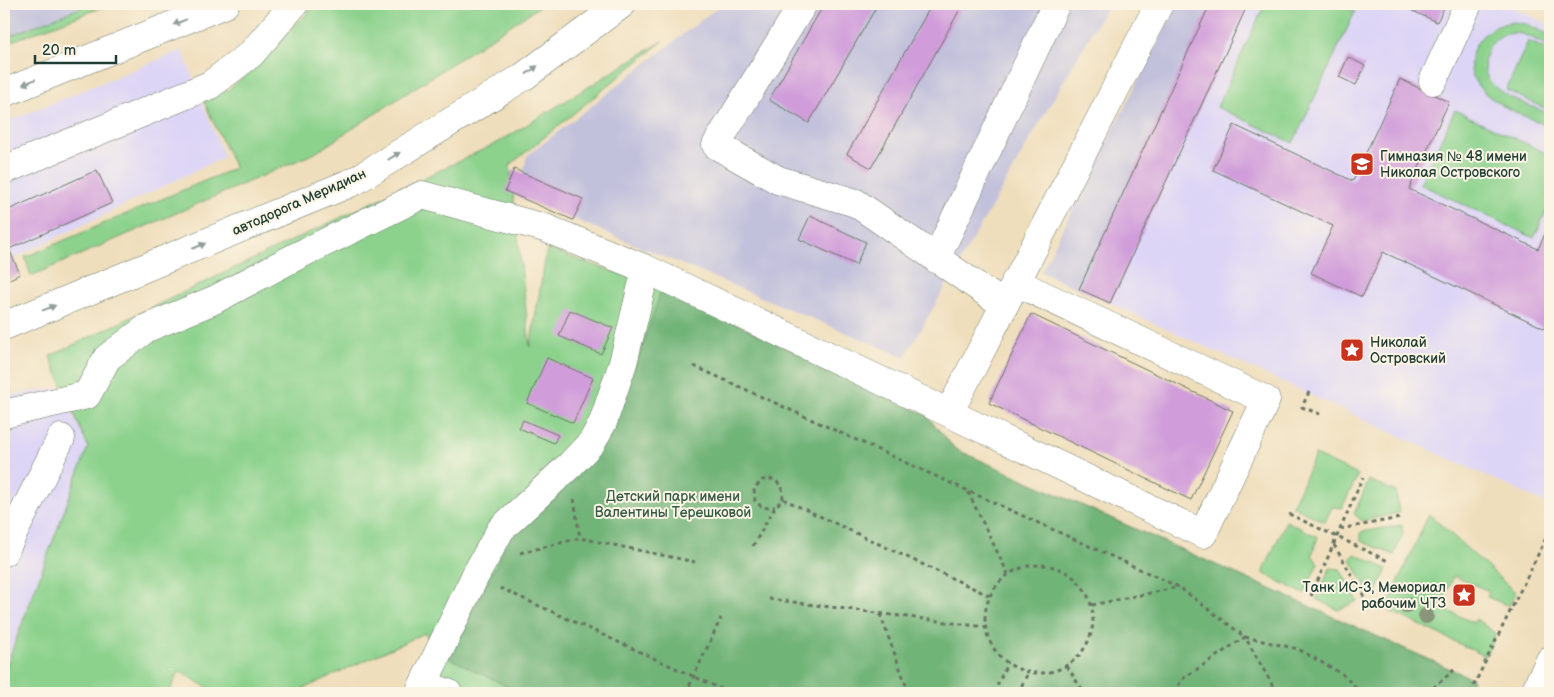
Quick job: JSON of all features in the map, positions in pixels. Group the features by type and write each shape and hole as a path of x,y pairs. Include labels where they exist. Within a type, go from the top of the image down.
{"main road":[{"path":"4,93 225,4"},
{"path":"4,170 210,85 251,54 294,4"},
{"name":"автодорога Меридиан","path":"4,326 355,180 523,77 622,4"},
{"path":"4,414 87,395 106,358 148,328 214,300 294,257 422,195 544,228 646,269 1204,534 1266,400 1009,293 936,259 856,202 778,180 716,145 803,4"},
{"path":"936,259 1056,4"},
{"path":"949,413 1159,4"},
{"path":"1433,81 1468,4"},
{"path":"430,690 478,569 500,529 570,465 592,442 603,422 624,363 646,269"},
{"path":"4,552 61,438"},
{"path":"1534,693 1550,660"}],"path":[{"path":"694,366 1179,587 1246,637 1298,649 1342,674 1362,693"},
{"path":"1309,392 1302,407 1322,415"},
{"path":"1311,596 1363,477"},
{"path":"753,546 775,507 783,499 782,487 774,479 762,480 754,489 754,501 763,508 775,507"},
{"path":"967,491 1008,574"},
{"path":"783,499 990,596"},
{"path":"1289,514 1390,562"},
{"path":"1340,529 1400,518"},
{"path":"1470,693 1550,530"},
{"path":"478,569 580,538 695,562"},
{"path":"1334,545 1365,598"},
{"path":"1048,565 1067,572 1083,586 1092,605 1093,622 1089,640 1080,655 1067,666 1049,673 1028,672 1007,663 992,648 986,627 990,596 1008,574 1027,566 1048,565"},
{"path":"478,569 730,693"},
{"path":"1092,605 1179,587"},
{"path":"769,599 986,627"},
{"path":"880,614 909,693"},
{"path":"686,693 721,618"},
{"path":"1175,693 1181,680 1246,637"},
{"path":"1246,637 1274,693"},
{"path":"994,693 1007,663"},
{"path":"1067,666 1084,693"},
{"path":"1427,693 1454,670"},
{"path":"1018,693 1028,672"}],"shaded area":[{"path":"4,4 90,4 4,38"},
{"path":"722,4 1108,4 905,357 518,196 527,156"},
{"path":"1177,4 1248,4 1110,303 1041,272"},
{"name":"Гимназия № 48 имени Николая Островского","path":"1248,4 1506,4 1550,25 1550,505 1110,303"},
{"path":"182,50 224,157 4,263 4,123"},
{"path":"61,387 88,447 4,669 4,396"}],"green space":[{"path":"90,4 111,4 4,44 4,38"},
{"path":"316,4 543,4 315,153 31,276 25,257 235,168 204,102 228,90 249,72"},
{"path":"1265,4 1336,4 1355,12 1293,143 1217,107"},
{"path":"1513,22 1526,24 1550,35 1550,47 1523,34 1505,35 1497,39 1487,52 1485,68 1487,76 1492,84 1503,93 1550,114 1550,127 1506,108 1492,99 1480,88 1473,76 1471,62 1479,40 1492,29 1502,24"},
{"path":"663,41 510,165 530,347 547,249 662,288 926,415 955,449 1473,679 1466,693 404,693 433,647 425,633 294,693 217,693 179,671 169,693 4,693 4,672 88,447 50,356 499,142"},
{"path":"1528,41 1550,51 1550,111 1506,90"},
{"path":"1455,110 1550,155 1550,203 1534,238 1420,184"},
{"name":"Детский парк имени Валентины Терешковой","path":"662,288 926,415 955,449 1473,679 1466,693 521,693 449,658 509,539 578,477 628,388"},
{"path":"1315,455 1358,475 1342,508 1332,507 1325,522 1292,506"},
{"path":"1369,480 1396,492 1399,513 1362,521 1354,514"},
{"path":"1429,514 1516,593 1509,606 1487,597 1489,591 1454,576 1440,607 1474,623 1476,619 1496,634 1485,656 1386,609"},
{"path":"1286,521 1318,537 1312,555 1318,563 1304,594 1263,573"},
{"path":"1402,525 1403,534 1394,555 1361,541 1361,532"},
{"path":"1355,554 1387,569 1376,593 1371,595 1350,559"},
{"path":"1330,568 1340,569 1358,601 1338,610 1316,599"}],"building":[{"path":"824,4 878,4 809,123 769,100"},
{"path":"932,4 963,4 871,168 847,154"},
{"path":"1210,4 1248,4 1110,303 1079,289"},
{"path":"1397,4 1446,4 1437,22"},
{"path":"1348,57 1365,66 1356,85 1339,77"},
{"path":"1400,79 1449,102 1409,189 1538,249 1550,223 1550,331 1383,252 1362,297 1311,273 1333,226 1213,170 1234,125 1353,181"},
{"path":"514,169 583,199 573,220 505,191"},
{"path":"97,170 112,203 9,249 20,274 4,282 4,212"},
{"path":"810,216 866,242 856,265 799,239"},
{"path":"570,310 613,328 601,354 559,336"},
{"path":"1031,314 1233,411 1191,500 989,403"},
{"path":"547,358 593,378 573,423 527,403"},
{"path":"523,420 558,435 554,443 519,428"}],"place":[{"name":"Гимназия № 48 имени Николая Островского","path":"1362,164"},
{"name":"Николай Островский","path":"1352,350"},
{"name":"Танк ИС-3, Мемориал рабочим ЧТЗ","path":"1464,595"}]}
